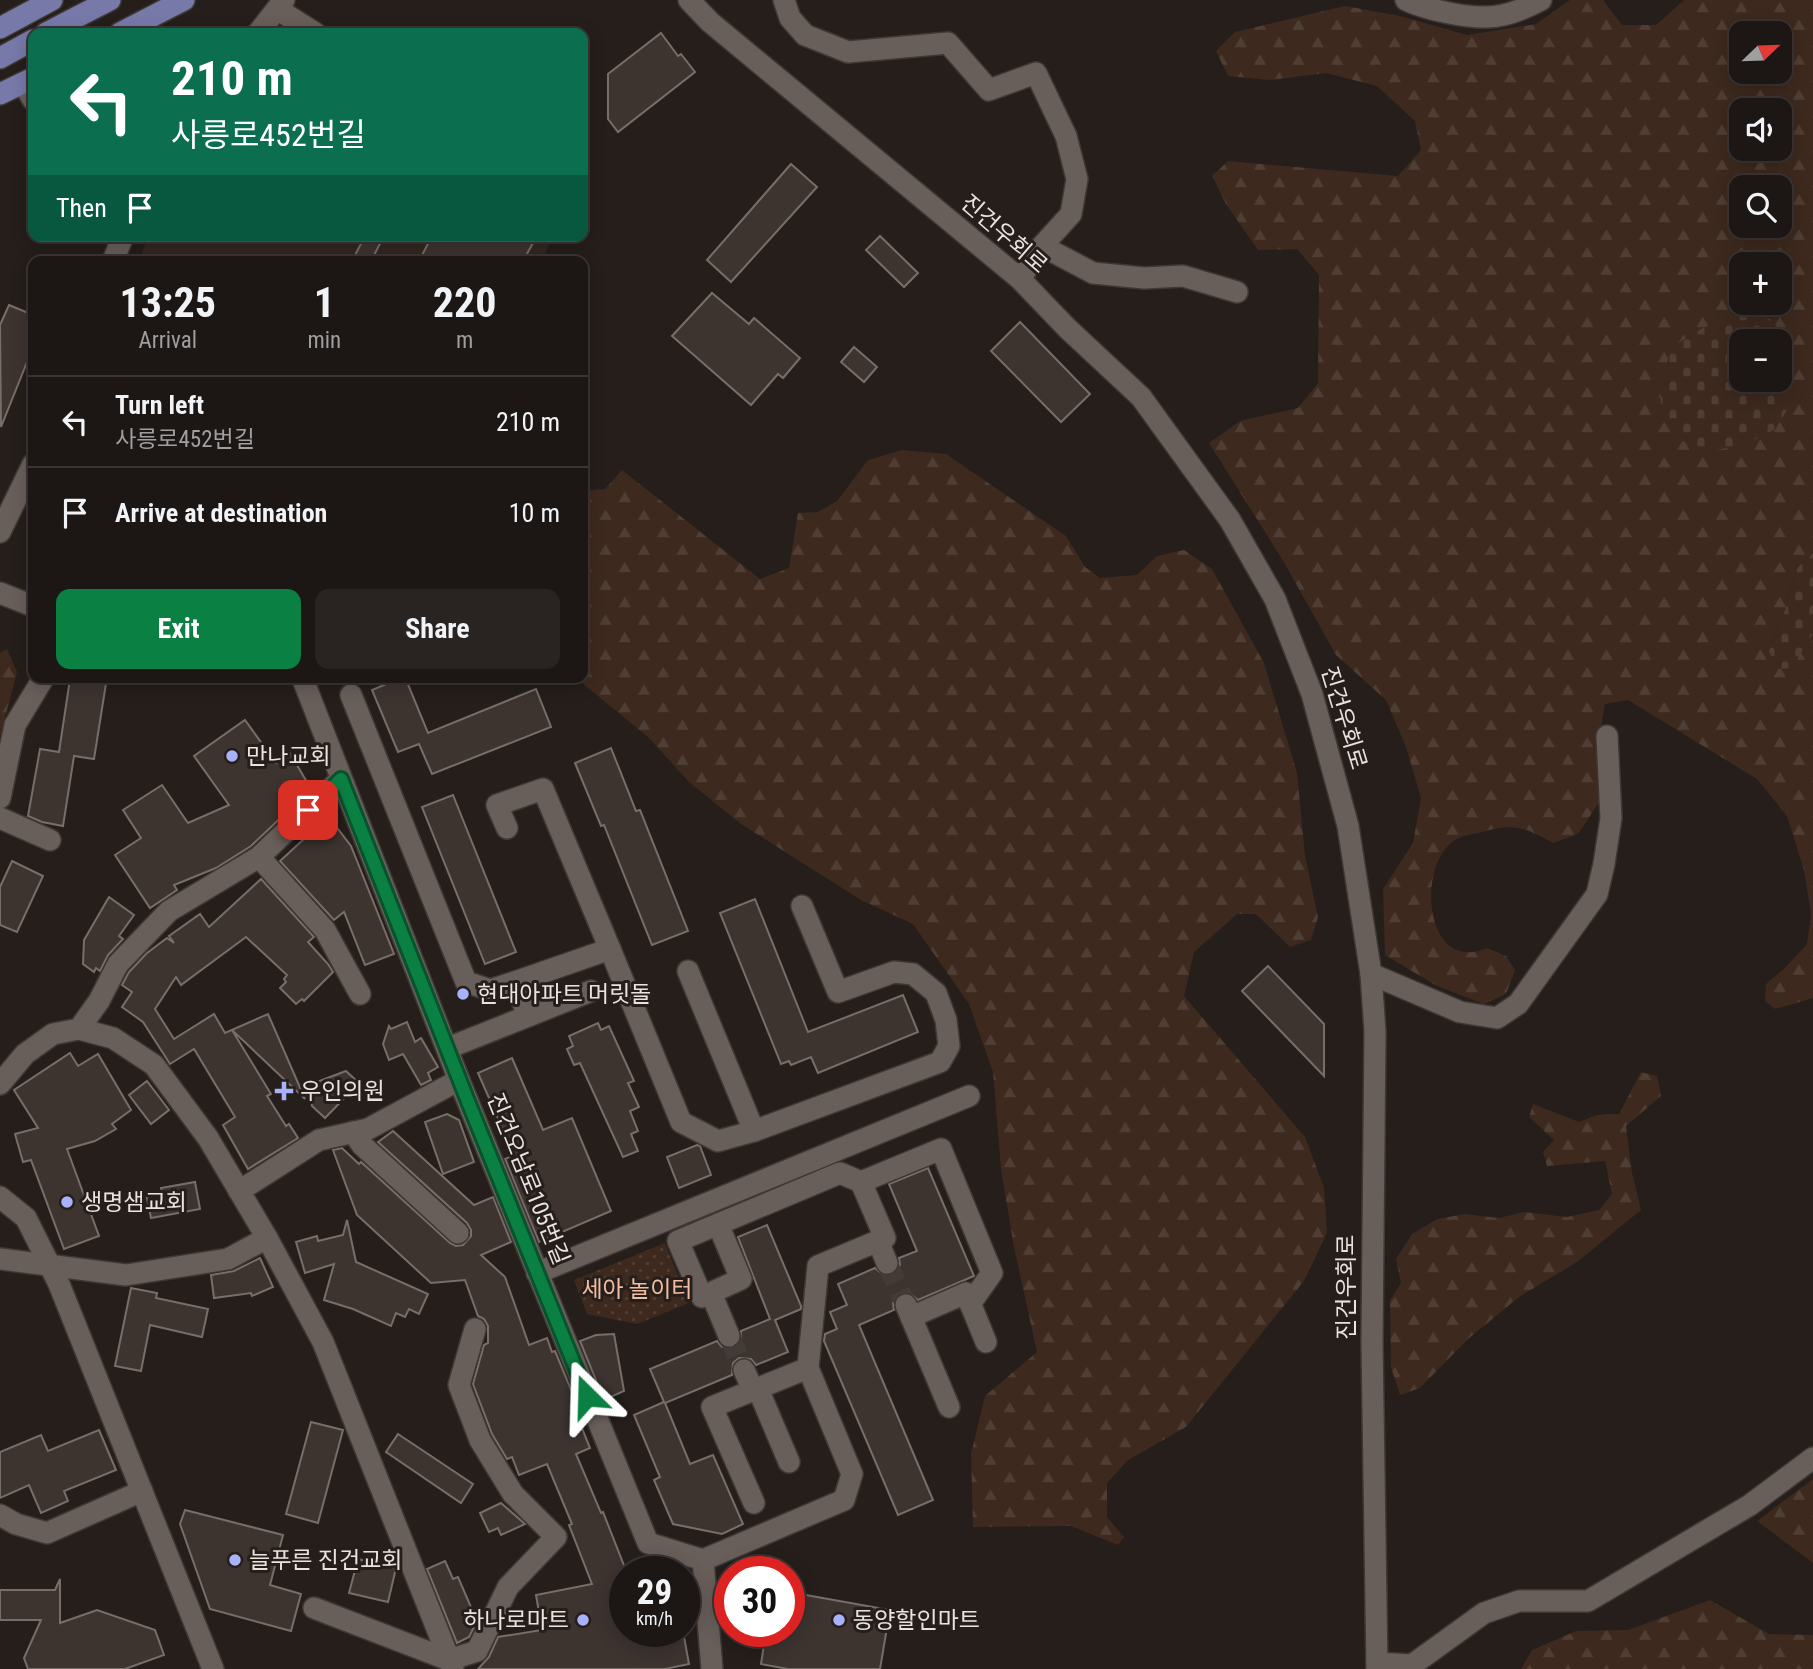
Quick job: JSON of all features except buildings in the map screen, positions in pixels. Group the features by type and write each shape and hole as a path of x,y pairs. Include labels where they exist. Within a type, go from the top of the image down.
{"main road":[{"path":"0,28 52,0"},
{"path":"56,28 110,0"},
{"path":"130,28 184,0"},
{"path":"0,58 28,43"},
{"path":"0,94 28,87"}],"street":[{"name":"진건우회로","path":"673,0 710,22"},
{"name":"진건우회로","path":"689,0 710,22 1020,279 1067,328 1141,397 1230,520 1275,600 1312,694 1348,826 1371,974 1375,1032 1372,1342 1377,1666"},
{"path":"784,0 790,18 805,34 848,52 948,43 989,90 1036,73 1066,136 1077,178 1071,214 1042,246 1020,279"},
{"path":"1406,0 1423,9 1488,18 1541,0"},
{"path":"262,28 280,5 309,28"},
{"path":"1042,246 1093,273 1144,278 1183,276 1237,292"},
{"path":"0,532 28,474"},
{"path":"0,593 28,604"},
{"path":"0,798 15,725 40,683"},
{"name":"진건오남로105번길","path":"304,683 459,1080 648,1543 703,1560"},
{"path":"351,695 466,982 490,990 610,949"},
{"path":"1371,974 1460,1012 1497,1018 1518,1004 1597,894 1611,818 1607,736"},
{"path":"79,1029 99,1001 118,964 169,911 259,857 341,779"},
{"path":"507,828 497,806 543,789 681,1122 718,1141 754,1131 940,1062 949,1046 946,1020 936,993 912,974 894,972 838,992 802,906"},
{"path":"0,818 50,840"},
{"path":"259,857 325,930 360,995"},
{"path":"688,971 754,1131"},
{"path":"515,982 528,1016"},
{"path":"447,1048 591,991"},
{"path":"0,1084 25,1054 53,1034 79,1029 113,1038 154,1065 208,1138 267,1238 323,1342 451,1664"},
{"path":"239,1191 319,1140 368,1129 459,1080"},
{"path":"537,1273 969,1096"},
{"path":"353,1132 362,1144 458,1233"},
{"path":"861,1182 941,1149 992,1273 970,1304"},
{"path":"712,1669 703,1560 844,1500 852,1474 808,1368 818,1266 885,1238 861,1182 839,1173 718,1224 678,1241 702,1297 741,1279 718,1224"},
{"path":"0,1197 26,1218 50,1266 213,1669"},
{"path":"0,1259 127,1275 228,1259 267,1238"},
{"path":"878,1241 887,1263"},
{"path":"711,1293 729,1336"},
{"path":"949,1407 908,1311 966,1293 986,1342"},
{"path":"314,1608 451,1664 477,1651 509,1587 556,1537 513,1494 480,1440 459,1385 474,1329"},
{"path":"754,1503 712,1407 808,1368"},
{"path":"744,1370 789,1462"},
{"path":"1377,1666 1412,1665 1484,1613 1519,1601 1588,1601 1750,1505 1813,1458"},
{"path":"0,1515 16,1524 47,1533 142,1491"}],"shaded area":[{"path":"146,242 551,242 544,256 141,256"}],"green space":[{"path":"1570,0 1603,0 1622,25 1656,25 1684,0 1813,0 1813,553 1798,567 1769,651 1804,647 1813,633 1813,998 1775,1009 1765,1001 1766,984 1807,944 1811,914 1804,870 1787,816 1757,779 1628,700 1605,704 1601,727 1600,801 1578,834 1553,843 1526,830 1503,828 1458,838 1441,856 1434,874 1431,895 1433,916 1440,934 1451,946 1467,952 1487,948 1506,956 1515,970 1506,994 1484,1004 1437,986 1385,955 1383,889 1413,843 1421,798 1406,747 1386,700 1336,655 1282,559 1209,443 1240,421 1298,408 1318,383 1319,275 1297,249 1258,250 1226,204 1212,176 1228,161 1398,176 1421,150 1415,121 1377,86 1326,73 1269,80 1228,76 1216,51 1235,32 1345,6 1400,16 1467,35 1536,24"},
{"path":"1733,315 1770,319 1779,329 1729,329 1729,392 1791,392 1791,404 1774,430 1745,444 1711,451 1680,440 1661,411 1660,383 1672,347 1703,328"},
{"path":"902,450 946,454 1066,536 1085,567 1100,578 1137,575 1157,556 1184,550 1212,569 1264,663 1297,773 1305,856 1318,917 1311,940 1290,947 1256,914 1237,914 1194,952 1184,996 1305,1137 1324,1188 1327,1233 1304,1281 1186,1427 1128,1460 1107,1483 1107,1517 1124,1537 1118,1545 1071,1526 973,1527 971,1454 985,1396 1037,1352 1014,1247 1001,1169 993,1072 969,1004 913,924 861,900 741,824 689,782 649,738 582,683 588,683 588,491 605,489 622,470 760,579 789,568 798,513 818,512 837,501 868,460"},
{"path":"1813,553 1813,633 1792,668 1778,669 1769,651 1798,567"},
{"path":"7,649 17,672 0,736 0,653"},
{"path":"1641,1072 1657,1076 1661,1096 1626,1126 1632,1173 1641,1210 1577,1262 1519,1297 1468,1339 1420,1388 1400,1395 1391,1367 1390,1300 1401,1283 1396,1259 1412,1234 1437,1219 1465,1214 1499,1218 1524,1212 1567,1217 1599,1210 1612,1194 1605,1161 1547,1166 1543,1152 1554,1140 1529,1117 1533,1104 1579,1122 1597,1115 1619,1114"},
{"name":"세아 놀이터","path":"665,1243 689,1303 637,1324 587,1314 574,1280"},
{"path":"1813,1479 1813,1563 1757,1521"},
{"path":"1710,1600 1769,1634 1813,1635 1813,1669 1521,1669 1532,1650 1576,1631 1628,1630"}],"tunnel":[{"path":"887,1263 906,1305"},
{"path":"729,1336 744,1370"}],"place":[{"name":"만나교회","path":"232,756"},
{"name":"현대아파트 머릿돌","path":"463,994"},
{"name":"우인의원","path":"284,1091"},
{"name":"생명샘교회","path":"67,1202"},
{"name":"늘푸른 진건교회","path":"235,1560"},
{"name":"하나로마트","path":"583,1620"},
{"name":"동양할인마트","path":"839,1620"}],"route":[{"path":"308,810 341,779 587,1396"}]}
